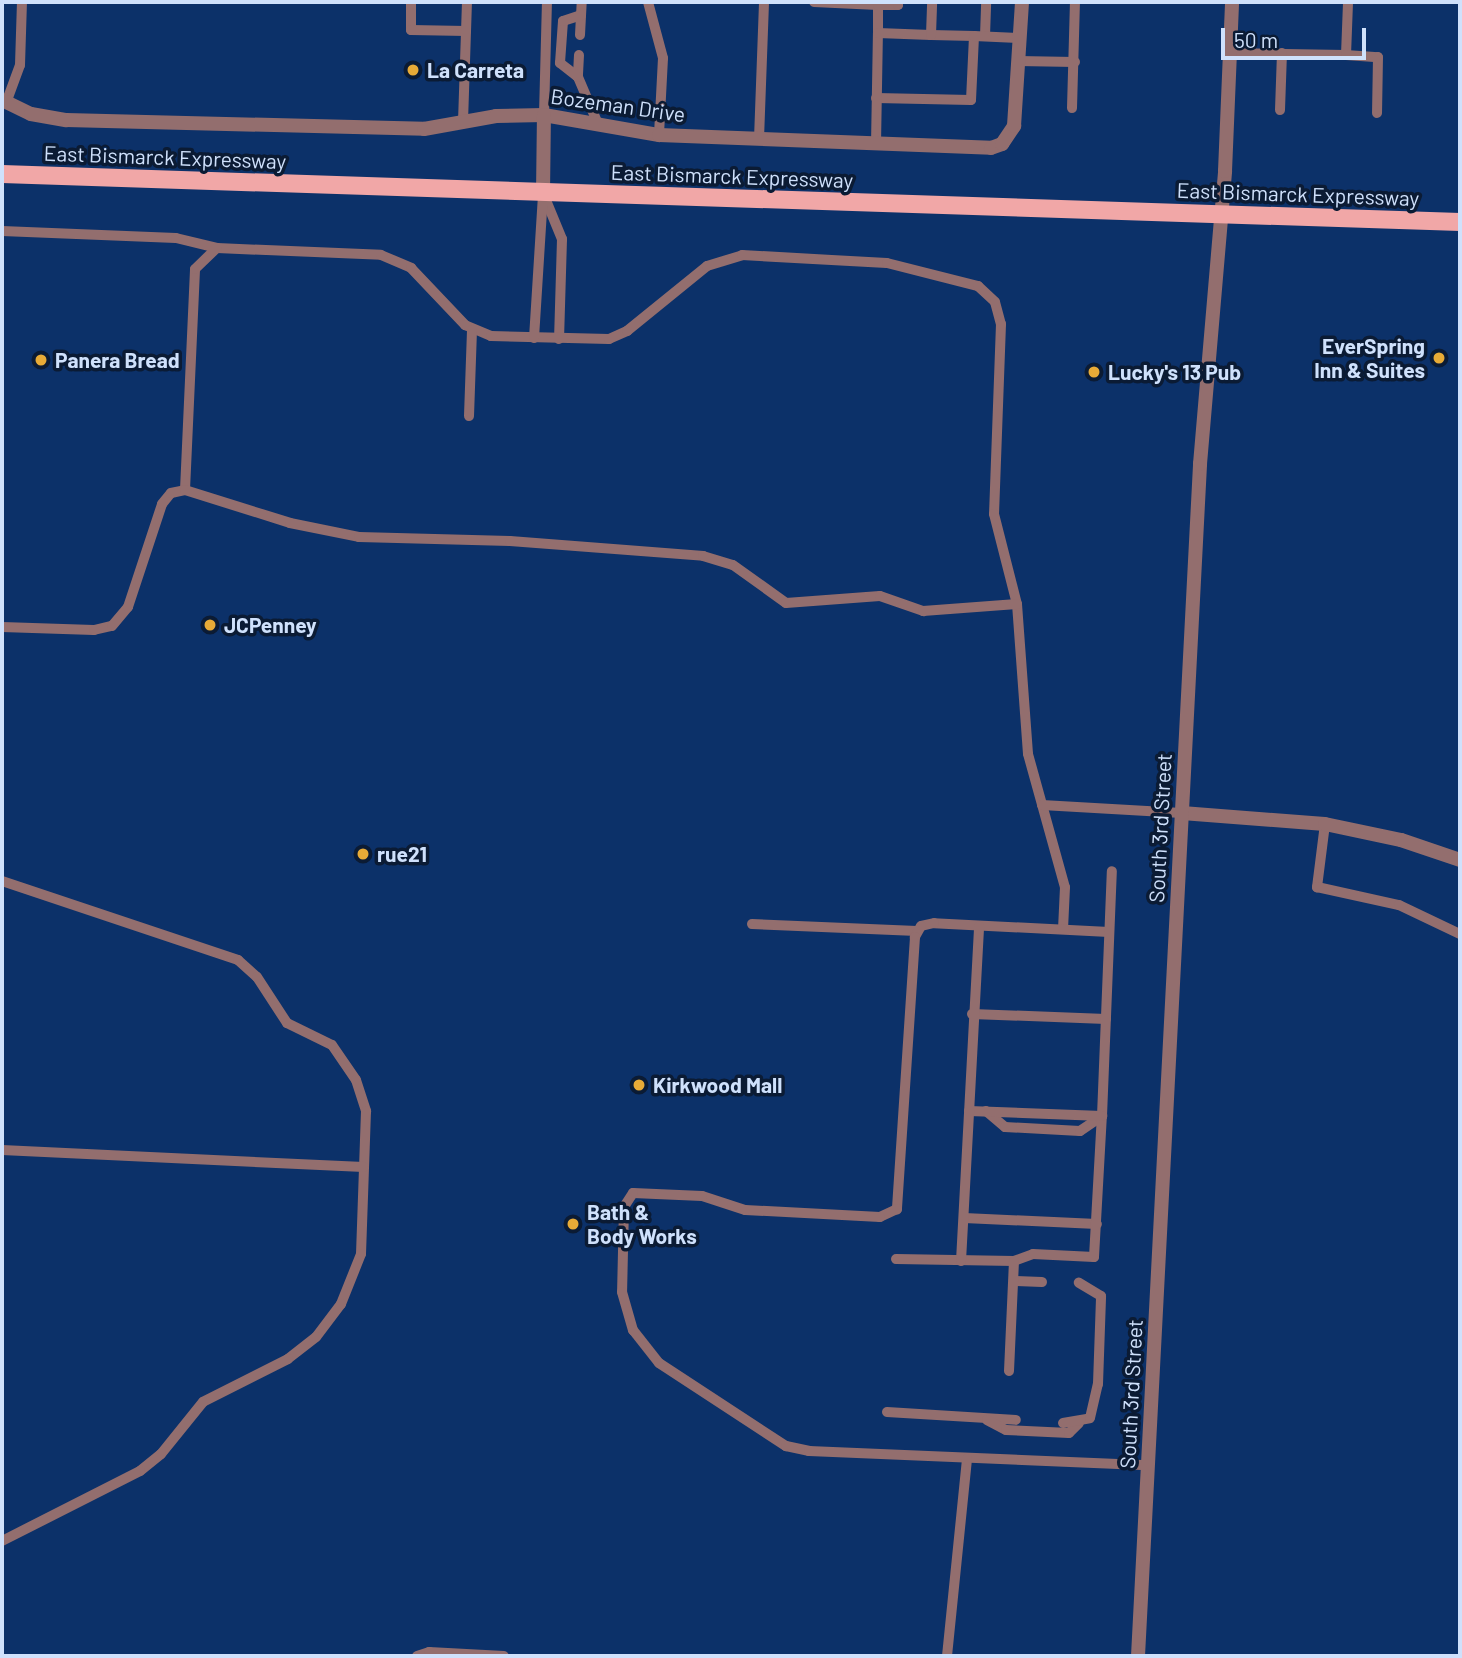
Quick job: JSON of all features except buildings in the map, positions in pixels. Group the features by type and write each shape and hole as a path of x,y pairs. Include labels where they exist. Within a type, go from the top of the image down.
{"main road":[{"name":"East Bismarck Expressway","path":"2,174 1460,222"}],"street":[{"name":"Bozeman Drive","path":"4,102 32,114 66,120 424,129 464,122 544,115 659,135 991,148 1002,144 1014,126 1022,2"},
{"name":"South 3rd Street","path":"1139,1656 1199,464 1220,215 1232,2"},
{"path":"543,192 544,115"},
{"path":"1182,813 1325,824 1401,840 1460,860"}],"lane":[{"path":"4,102 20,65 22,2"},
{"path":"411,2 411,30 466,32"},
{"path":"464,122 467,2"},
{"path":"544,115 547,2"},
{"path":"580,35 582,2"},
{"path":"648,2 663,58 659,135"},
{"path":"760,139 764,2"},
{"path":"814,2 878,5 898,2"},
{"path":"931,35 932,2"},
{"path":"876,98 971,100 986,2"},
{"path":"1072,108 1075,2"},
{"path":"1346,55 1348,2"},
{"path":"876,144 878,5"},
{"path":"578,77 560,63 563,21 581,15"},
{"path":"878,33 1019,38"},
{"path":"1230,53 1378,57 1377,114"},
{"path":"1280,110 1282,53"},
{"path":"579,55 578,77 598,124"},
{"path":"1018,61 1075,62"},
{"path":"534,338 543,192"},
{"path":"543,192 562,239 559,339"},
{"path":"2,231 176,238 217,248 392,257 411,268 472,330 491,336 598,341 619,336 707,266 741,255 887,263 978,286 995,302 1001,324 994,514 1017,604 1028,754 1065,887 1063,929"},
{"path":"185,489 195,269 217,248"},
{"path":"468,416 472,330"},
{"path":"2,627 94,630 112,626 128,607 162,504 171,493 185,489 290,523 359,537 510,541 703,556 733,565 786,603 880,596 916,610 1017,604"},
{"path":"1042,806 1182,813"},
{"path":"1325,824 1317,887 1399,905 1460,934"},
{"path":"895,1259 961,1262 1014,1261 1033,1254 1094,1257 1112,871"},
{"path":"2,881 226,954 249,967 286,1023 332,1045 356,1080 366,1111 360,1254 341,1304 316,1338 271,1369 203,1402 161,1454 140,1471 2,1541"},
{"path":"752,924 917,931 934,923 1109,932"},
{"path":"961,1262 972,1014 979,926"},
{"path":"917,931 897,1209 880,1217 745,1210 702,1196 633,1193 624,1207 622,1292 633,1330 659,1363 786,1446 809,1451 1148,1465"},
{"path":"972,1014 1106,1019"},
{"path":"969,1111 1102,1116"},
{"path":"986,1111 1005,1128 1080,1131 1102,1116"},
{"path":"2,1150 365,1167"},
{"path":"964,1218 1097,1224"},
{"path":"1010,1371 1014,1261"},
{"path":"1014,1281 1042,1282"},
{"path":"983,1418 1006,1430 1069,1433 1079,1423 1090,1418 1098,1384 1101,1296 1079,1283"},
{"path":"887,1412 1016,1420"},
{"path":"1063,1423 1079,1423"},
{"path":"947,1656 967,1459"},
{"path":"417,1656 429,1652 504,1656"}],"place":[{"name":"La Carreta","path":"413,70"},
{"name":"EverSpring Inn & Suites","path":"1439,358"},
{"name":"Panera Bread","path":"41,360"},
{"name":"Lucky's 13 Pub","path":"1094,372"},
{"name":"JCPenney","path":"210,625"},
{"name":"rue21","path":"363,854"},
{"name":"Kirkwood Mall","path":"639,1085"},
{"name":"Bath & Body Works","path":"573,1224"}]}
